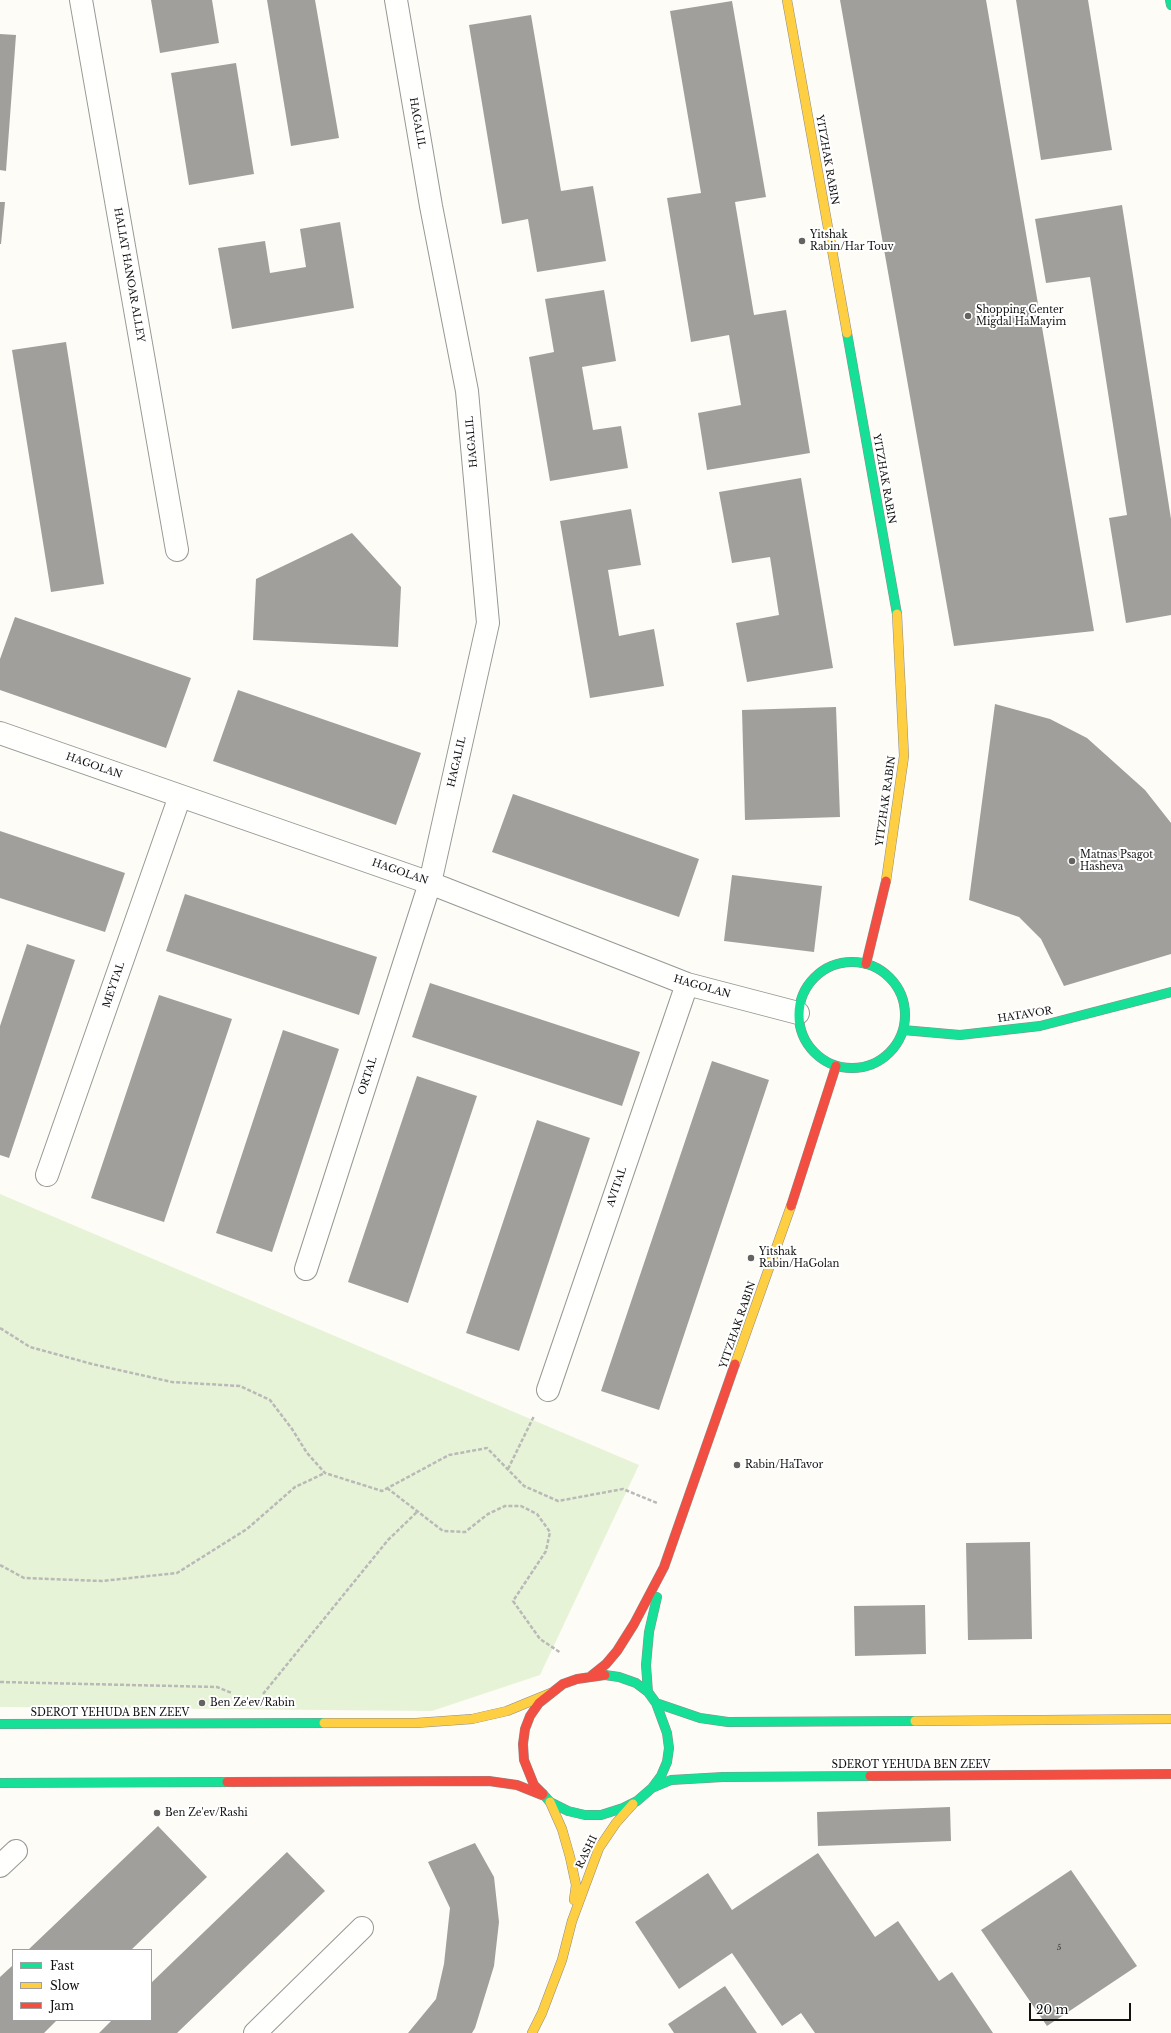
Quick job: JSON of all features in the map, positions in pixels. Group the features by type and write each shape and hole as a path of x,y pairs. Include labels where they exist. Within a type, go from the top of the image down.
{"street":[{"name":"HALIAT HANOAR ALLEY","path":"81,0 177,550"},
{"name":"HAGALIL","path":"396,0 431,206 467,391 488,623 430,883"},
{"name":"YITZHAK RABIN","path":"787,0 899,624 904,756 885,890 866,964"},
{"path":"1170,0 1171,5"},
{"name":"HAGOLAN","path":"0,733 430,883 687,984 798,1013"},
{"name":"MEYTAL","path":"47,1175 180,796"},
{"name":"ORTAL","path":"306,1269 430,883"},
{"path":"852,961 866,964 879,969 887,975 899,991 905,1010 903,1030 896,1045 879,1060 869,1065 853,1068 836,1066 823,1060 812,1051 804,1040 798,1013 800,1000 806,987 814,976 826,968 839,963 852,961"},
{"name":"AVITAL","path":"548,1390 687,984"},
{"name":"HATAVOR","path":"903,1030 960,1035 1040,1026 1171,992"},
{"name":"YITZHAK RABIN","path":"591,1676 606,1664 617,1651 634,1624 664,1567 683,1517 806,1162 836,1066"},
{"name":"YITZHAK RABIN","path":"648,1692 646,1665 648,1632 664,1567"},
{"path":"591,1676 619,1677 636,1683 648,1692 656,1704 667,1733 669,1748 664,1769 652,1788 637,1801 623,1808 601,1815 585,1815 568,1811 550,1802 542,1795 529,1774 524,1760 523,1744 525,1729 530,1716 539,1704 563,1684 591,1676"},
{"name":"SDEROT YEHUDA BEN ZEEV","path":"0,1724 416,1723 472,1719 507,1711 551,1693"},
{"path":"656,1704 700,1718 728,1722 1171,1719"},
{"name":"SDEROT YEHUDA BEN ZEEV","path":"652,1788 671,1780 723,1777 1171,1774"},
{"path":"0,1783 489,1781 517,1785 542,1795"},
{"name":"RASHI","path":"532,2033 542,2013 562,1960 572,1921 599,1848 616,1823 637,1801"},
{"name":"RASHI","path":"550,1802 562,1829 576,1885 572,1921"},
{"path":"0,1866 16,1851"},
{"path":"255,2033 362,1928"}],"path":[{"path":"0,1328 30,1347 92,1364 172,1382 240,1386 270,1400 292,1429 307,1453 325,1473 382,1491 449,1455 488,1448 524,1486 558,1501 623,1489 645,1497 683,1517"},
{"path":"508,1469 548,1390"},
{"path":"0,1565 24,1578 102,1581 177,1573 247,1529 295,1487 325,1473"},
{"path":"387,1488 443,1531 465,1532 488,1514 505,1506 521,1506 537,1514 550,1532 546,1551 513,1601 540,1639 560,1653 567,1654"},
{"path":"240,1724 388,1540 418,1511"},
{"path":"0,1682 217,1686 236,1695"}],"green space":[{"path":"0,1194 639,1465 540,1675 432,1711 0,1707"}],"building":[{"path":"151,0 212,0 219,43 160,53"},
{"path":"267,0 315,0 339,138 291,146"},
{"name":"Shopping Center Migdal HaMayim","path":"840,0 986,0 1094,631 954,646"},
{"path":"1016,0 1088,0 1112,150 1041,160"},
{"path":"732,1 766,197 735,202 754,315 786,310 810,453 707,470 698,413 741,405 729,335 691,342 667,198 701,193 670,11"},
{"path":"531,15 561,191 593,186 606,261 537,272 528,219 502,224 469,25"},
{"path":"0,34 16,35 6,171 0,170"},
{"path":"236,63 254,174 189,185 171,73"},
{"path":"0,202 5,202 1,244 0,244"},
{"path":"1122,205 1171,519 1171,615 1126,623 1109,518 1127,515 1090,277 1046,283 1035,219"},
{"path":"340,222 354,308 232,329 218,248 265,241 270,273 306,267 300,229"},
{"path":"604,290 616,361 582,367 593,430 621,426 628,468 550,481 529,357 554,352 545,299"},
{"path":"66,342 104,584 51,592 12,350"},
{"path":"801,478 833,668 747,682 736,623 779,615 770,557 732,563 719,492"},
{"path":"631,509 641,565 608,570 619,636 654,629 664,686 590,698 560,521"},
{"path":"352,533 401,587 398,647 253,640 256,579"},
{"path":"15,617 191,678 166,748 0,690 0,659"},
{"path":"238,690 421,753 396,825 213,761"},
{"name":"Matnas Psagot Hasheva","path":"995,704 1050,719 1087,738 1145,790 1171,823 1171,954 1064,986 1041,939 1019,917 969,900"},
{"path":"836,707 840,817 745,820 742,710"},
{"path":"513,794 699,859 679,917 492,852"},
{"path":"0,831 125,873 105,932 0,898"},
{"path":"732,875 822,886 814,952 724,941"},
{"path":"185,894 377,957 359,1015 166,951"},
{"path":"27,944 75,960 9,1158 0,1155 0,1026"},
{"path":"430,983 640,1052 622,1106 412,1037"},
{"path":"159,995 232,1019 164,1222 91,1198"},
{"path":"283,1030 339,1049 272,1252 216,1233"},
{"path":"712,1061 769,1080 659,1410 601,1391"},
{"path":"417,1076 477,1096 408,1303 348,1282"},
{"path":"537,1120 590,1138 519,1351 466,1333"},
{"path":"1030,1542 1032,1639 968,1640 966,1543"},
{"path":"925,1605 926,1654 855,1656 854,1606"},
{"path":"950,1807 951,1841 818,1846 817,1812"},
{"path":"158,1826 207,1877 132,1949 29,1949"},
{"path":"475,1843 494,1877 499,1922 494,1966 475,2028 472,2033 408,2033 436,1999 444,1964 450,1908 428,1862"},
{"path":"287,1852 325,1891 177,2033 99,2033 111,2021 152,2021 152,1982"},
{"path":"818,1853 875,1937 898,1921 939,1981 952,1972 993,2033 815,2033 801,2013 782,2026 732,1953 679,1989 635,1922 708,1873 732,1910"},
{"path":"1071,1870 1137,1966 1047,2026 981,1930"},
{"path":"12,1966 12,2021 56,2021 44,2033 0,2033 0,1977"},
{"path":"725,1986 757,2033 674,2033 668,2024"}],"traffic: fast":[{"path":"1170,0 1171,5"},
{"path":"847,333 897,614"},
{"path":"852,962 872,966 890,977 901,995 905,1015 901,1035 890,1053 872,1064 852,1068 832,1064 814,1053 803,1035 799,1015 803,995 814,977 832,966 852,962"},
{"path":"903,1030 960,1035 1040,1026 1171,992"},
{"path":"648,1692 646,1665 649,1632 657,1597"},
{"path":"543,1794 550,1802 568,1811 585,1815 601,1815 623,1808 637,1801 652,1788 661,1776 667,1762 669,1748 667,1733 656,1703 648,1692 636,1683 619,1677 605,1675"},
{"path":"656,1703 700,1718 728,1722 915,1721"},
{"path":"0,1724 324,1723"},
{"path":"652,1788 671,1780 723,1777 870,1776"},
{"path":"0,1783 227,1782"}],"traffic: slow":[{"path":"787,0 847,333"},
{"path":"886,881 904,756 897,614"},
{"path":"735,1364 791,1206"},
{"path":"324,1723 416,1723 472,1719 507,1711 551,1693"},
{"path":"915,1721 1171,1719"},
{"path":"550,1802 562,1829 570,1857 576,1885 574,1900"},
{"path":"532,2033 542,2013 562,1960 572,1921 599,1848 616,1823 633,1804"}],"traffic: jam":[{"path":"866,964 886,881"},
{"path":"791,1206 836,1066"},
{"path":"591,1676 606,1664 617,1651 634,1624 664,1567 735,1364"},
{"path":"543,1794 534,1785 524,1760 523,1744 525,1729 530,1716 539,1703 563,1684 577,1679 605,1675"},
{"path":"870,1776 1171,1774"},
{"path":"227,1782 489,1781 517,1785 542,1795"}],"place":[{"name":"Yitshak Rabin/Har Touv","path":"802,241"},
{"name":"Shopping Center Migdal HaMayim","path":"968,316"},
{"name":"Matnas Psagot Hasheva","path":"1072,861"},
{"name":"Yitshak Rabin/HaGolan","path":"751,1258"},
{"name":"Rabin/HaTavor","path":"737,1465"},
{"name":"Ben Ze'ev/Rabin","path":"202,1703"},
{"name":"Ben Ze'ev/Rashi","path":"157,1813"}]}
